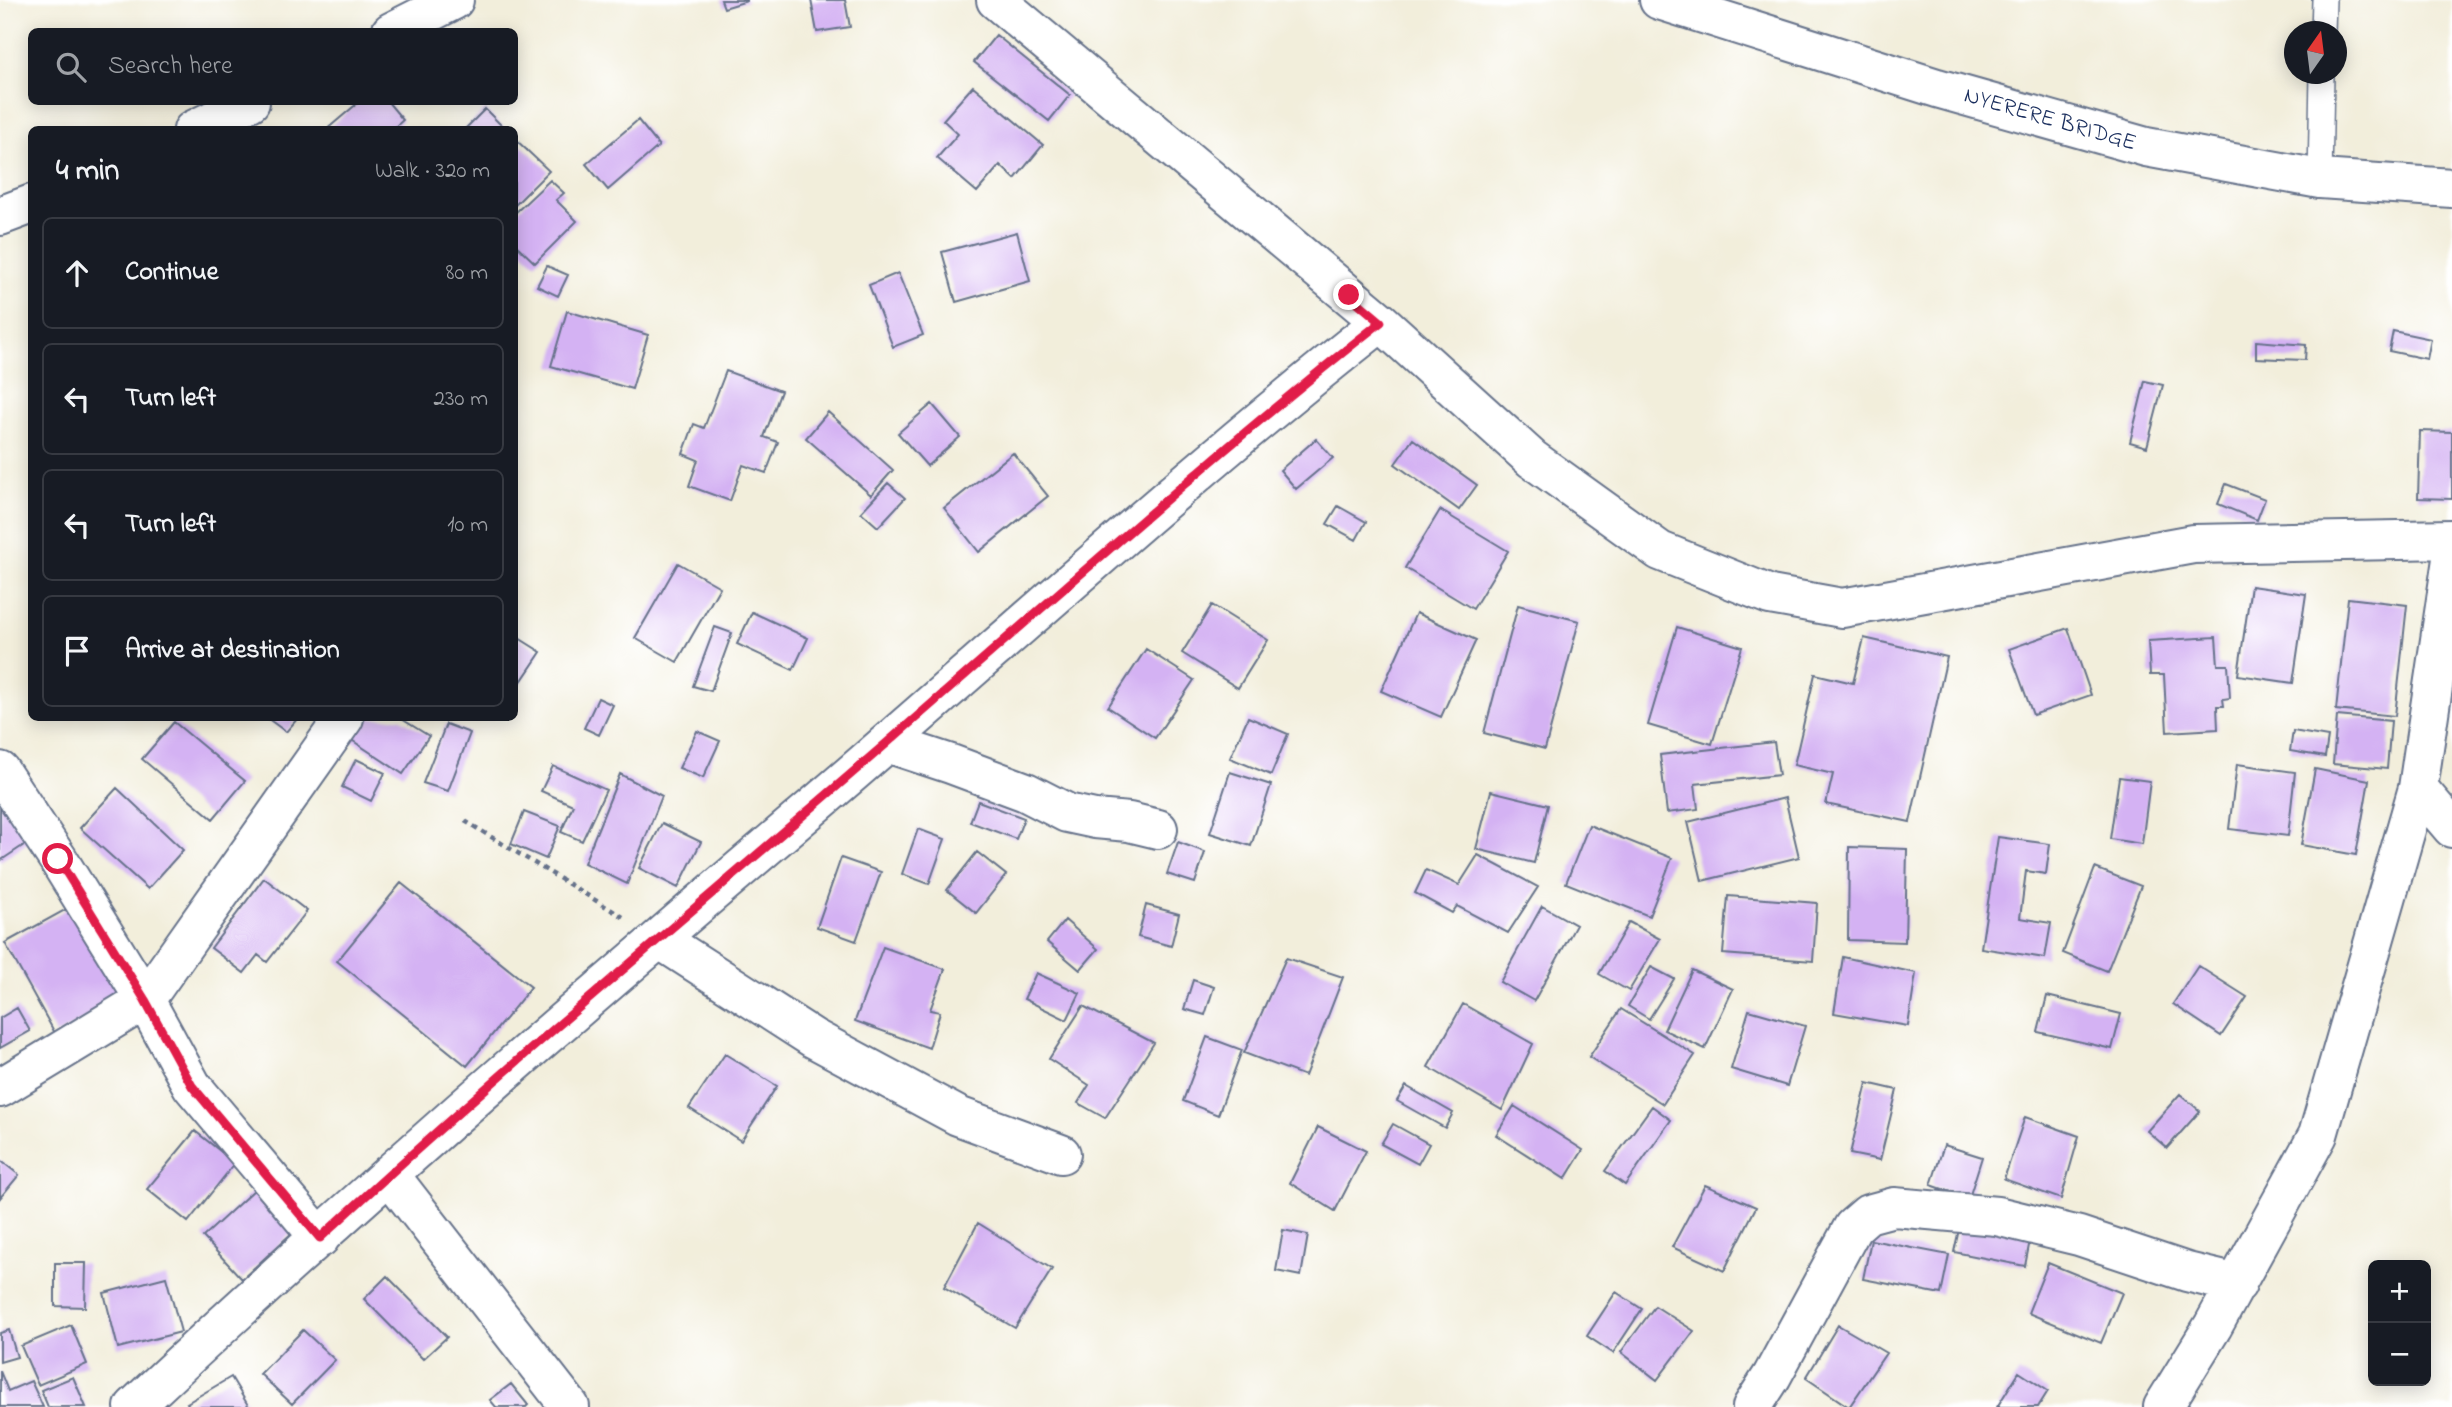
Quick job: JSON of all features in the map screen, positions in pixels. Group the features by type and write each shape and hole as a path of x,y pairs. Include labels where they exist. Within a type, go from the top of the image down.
{"street":[{"path":"399,28 454,0"},
{"path":"996,0 1381,322 1532,459 1660,551 1770,595 1842,608 2193,544 2452,539"},
{"name":"NYERERE BRIDGE","path":"1659,0 1937,88 2146,147 2320,179 2452,188"},
{"path":"201,126 244,105"},
{"path":"0,216 28,206"},
{"path":"134,1407 389,1174 1116,541 1290,394 1381,322"},
{"path":"2163,1407 2237,1284 2318,1135 2418,788 2452,559"},
{"path":"0,1088 145,1000 342,721"},
{"path":"887,743 1026,792 1067,813 1158,829"},
{"path":"0,771 145,1000 192,1086 320,1238"},
{"path":"2418,788 2452,828"},
{"path":"659,939 813,1038 958,1116 1061,1154"},
{"path":"389,1174 561,1404"},
{"path":"1752,1407 1772,1376 1853,1227 1868,1214 1894,1207 1997,1216 2079,1236 2187,1272 2237,1284"}],"lane":[{"path":"2323,21 2324,0"},
{"path":"2320,179 2322,84"}],"path":[{"path":"465,821 659,939"}],"building":[{"path":"721,0 747,0 747,1 724,8"},
{"path":"811,0 845,0 850,27 817,32"},
{"path":"996,35 1070,95 1049,121 974,62"},
{"path":"973,86 1043,145 1015,179 1000,165 977,192 937,158 958,134 943,120"},
{"path":"355,105 390,105 403,120 396,126 331,126"},
{"path":"485,109 502,126 468,126"},
{"path":"638,120 659,146 608,190 586,164"},
{"path":"518,142 549,171 518,202"},
{"path":"550,180 564,193 556,200 577,221 535,263 518,247 518,210"},
{"path":"1017,232 1030,281 956,302 942,252"},
{"path":"547,266 568,275 558,296 537,286"},
{"path":"898,273 923,335 893,347 869,285"},
{"path":"567,311 648,335 632,389 551,366"},
{"path":"2393,331 2431,339 2427,359 2389,351"},
{"path":"2256,341 2306,345 2305,360 2256,358"},
{"path":"726,371 781,391 764,437 778,442 766,473 743,465 730,501 689,486 698,460 683,454 694,424 704,428"},
{"path":"2145,381 2163,385 2147,447 2130,442"},
{"path":"932,404 960,437 927,466 898,433"},
{"path":"828,412 893,470 871,495 806,438"},
{"path":"2420,431 2452,432 2452,499 2418,498"},
{"path":"1316,439 1333,458 1296,489 1280,470"},
{"path":"1413,439 1477,485 1459,510 1395,464"},
{"path":"1013,453 1048,496 979,552 944,508"},
{"path":"888,483 905,498 878,527 861,512"},
{"path":"2226,484 2265,499 2257,520 2218,504"},
{"path":"1338,506 1366,522 1356,540 1327,524"},
{"path":"1440,510 1508,551 1473,609 1405,568"},
{"path":"678,563 720,587 677,662 635,638"},
{"path":"2251,586 2306,594 2293,683 2238,675"},
{"path":"2348,598 2407,605 2395,716 2336,710"},
{"path":"1212,605 1268,640 1238,688 1182,653"},
{"path":"1518,605 1579,621 1545,749 1484,733"},
{"path":"752,612 808,638 793,670 737,644"},
{"path":"1416,613 1476,640 1441,717 1381,691"},
{"path":"715,627 732,633 711,691 693,686"},
{"path":"1677,627 1742,647 1712,744 1648,725"},
{"path":"2068,628 2091,695 2033,715 2009,649"},
{"path":"2216,637 2218,665 2228,665 2230,698 2223,699 2224,706 2217,706 2218,729 2167,732 2164,675 2150,675 2148,641"},
{"path":"518,638 541,652 518,686"},
{"path":"1864,638 1947,657 1910,822 1826,804 1833,774 1794,765 1815,674 1853,683"},
{"path":"1146,649 1194,680 1155,738 1108,707"},
{"path":"598,698 613,705 599,735 584,728"},
{"path":"2337,716 2391,721 2387,769 2333,764"},
{"path":"1248,717 1288,734 1271,775 1230,758"},
{"path":"271,721 295,721 286,732"},
{"path":"350,721 405,721 429,736 403,774 341,733"},
{"path":"174,722 245,781 213,819 142,759"},
{"path":"446,724 470,733 448,791 423,783"},
{"path":"697,731 720,741 703,778 679,768"},
{"path":"2293,731 2328,737 2325,757 2290,751"},
{"path":"1774,742 1779,775 1695,784 1698,809 1667,813 1660,755"},
{"path":"356,759 385,773 371,801 342,787"},
{"path":"2237,764 2295,772 2288,836 2229,829"},
{"path":"553,766 606,790 582,841 561,832 573,805 541,791"},
{"path":"2315,769 2369,780 2356,855 2301,845"},
{"path":"1230,772 1271,785 1251,846 1210,833"},
{"path":"620,774 662,796 627,884 584,863"},
{"path":"2119,777 2150,781 2142,844 2110,839"},
{"path":"117,788 183,850 148,889 80,828"},
{"path":"1491,791 1548,805 1534,863 1476,849"},
{"path":"0,797 33,839 0,861"},
{"path":"1785,798 1799,857 1702,881 1688,822"},
{"path":"978,801 1024,818 1016,839 970,822"},
{"path":"524,812 560,826 546,859 511,844"},
{"path":"662,823 701,842 678,888 639,868"},
{"path":"1589,825 1672,858 1649,916 1566,883"},
{"path":"918,829 945,839 929,884 902,874"},
{"path":"1998,837 2050,844 2046,874 2026,871 2020,918 2051,923 2045,958 1981,948"},
{"path":"1178,842 1205,852 1195,883 1167,874"},
{"path":"1849,847 1907,849 1905,942 1848,940"},
{"path":"977,852 1006,875 976,913 947,890"},
{"path":"1478,855 1538,887 1508,933 1457,906 1452,913 1415,893 1426,870 1459,885"},
{"path":"841,858 881,872 856,941 817,927"},
{"path":"2095,868 2141,886 2107,971 2063,953"},
{"path":"264,878 307,911 267,962 258,955 244,973 211,948"},
{"path":"401,883 531,987 467,1066 337,961"},
{"path":"1728,896 1817,903 1813,961 1723,954"},
{"path":"1146,905 1179,914 1171,946 1138,937"},
{"path":"72,906 123,998 56,1035 5,943"},
{"path":"1542,906 1576,925 1534,1001 1500,982"},
{"path":"1065,920 1098,949 1080,970 1047,942"},
{"path":"1629,922 1660,939 1629,991 1599,974"},
{"path":"883,947 945,969 930,1010 940,1012 929,1048 855,1021"},
{"path":"1843,957 1916,973 1908,1026 1834,1013"},
{"path":"1286,958 1343,977 1305,1076 1244,1053"},
{"path":"2198,966 2247,997 2221,1036 2173,1004"},
{"path":"1651,967 1674,979 1649,1019 1628,1006"},
{"path":"1692,970 1733,989 1705,1049 1664,1030"},
{"path":"1036,973 1080,993 1067,1020 1024,999"},
{"path":"1193,980 1214,987 1205,1015 1184,1009"},
{"path":"2047,996 2121,1014 2112,1049 2038,1032"},
{"path":"1463,1004 1533,1044 1502,1110 1428,1067"},
{"path":"1083,1006 1154,1043 1105,1118 1078,1103 1089,1085 1049,1059"},
{"path":"17,1008 30,1031 0,1048 0,1018"},
{"path":"1621,1009 1695,1055 1663,1104 1589,1057"},
{"path":"1749,1010 1805,1026 1787,1086 1731,1069"},
{"path":"1207,1037 1242,1050 1218,1115 1183,1101"},
{"path":"725,1054 777,1086 741,1141 689,1108"},
{"path":"1867,1083 1897,1090 1880,1160 1850,1154"},
{"path":"1406,1086 1453,1113 1445,1128 1397,1101"},
{"path":"2180,1094 2200,1111 2167,1148 2147,1131"},
{"path":"1514,1106 1583,1150 1565,1179 1496,1135"},
{"path":"1652,1106 1671,1120 1625,1185 1605,1171"},
{"path":"2025,1117 2079,1136 2061,1199 2004,1179"},
{"path":"1393,1124 1429,1144 1418,1164 1381,1144"},
{"path":"1318,1127 1366,1151 1335,1211 1290,1183"},
{"path":"195,1131 235,1163 188,1222 147,1189"},
{"path":"1944,1145 1982,1157 1969,1198 1931,1185"},
{"path":"0,1160 19,1175 0,1198"},
{"path":"1705,1185 1756,1207 1724,1271 1672,1247"},
{"path":"254,1190 294,1231 242,1279 203,1237"},
{"path":"1961,1220 2031,1235 2025,1266 1954,1252"},
{"path":"978,1223 1052,1269 1015,1328 944,1287"},
{"path":"1283,1230 1308,1235 1301,1276 1276,1271"},
{"path":"1871,1240 1949,1255 1941,1294 1863,1279"},
{"path":"55,1263 86,1263 85,1307 55,1306"},
{"path":"2048,1263 2122,1293 2101,1343 2028,1313"},
{"path":"387,1276 447,1337 423,1359 364,1299"},
{"path":"166,1277 181,1332 118,1348 104,1293"},
{"path":"1616,1292 1642,1309 1613,1353 1587,1336"},
{"path":"1655,1306 1694,1331 1657,1380 1621,1352"},
{"path":"71,1325 87,1364 38,1385 21,1346"},
{"path":"1838,1325 1886,1353 1849,1407 1806,1378"},
{"path":"9,1330 17,1357 0,1362 0,1333"},
{"path":"303,1330 335,1360 292,1404 260,1374"},
{"path":"0,1371 8,1391 31,1381 43,1407 0,1407"},
{"path":"2019,1372 2048,1391 2038,1407 1997,1407"},
{"path":"73,1377 86,1407 48,1407 41,1390"},
{"path":"231,1377 249,1407 190,1407 187,1403"},
{"path":"511,1384 528,1405 496,1407 490,1400"}],"route":[{"path":"58,859 145,1000 192,1086 320,1238 389,1174 1116,541 1290,394 1381,322 1349,295"}]}
